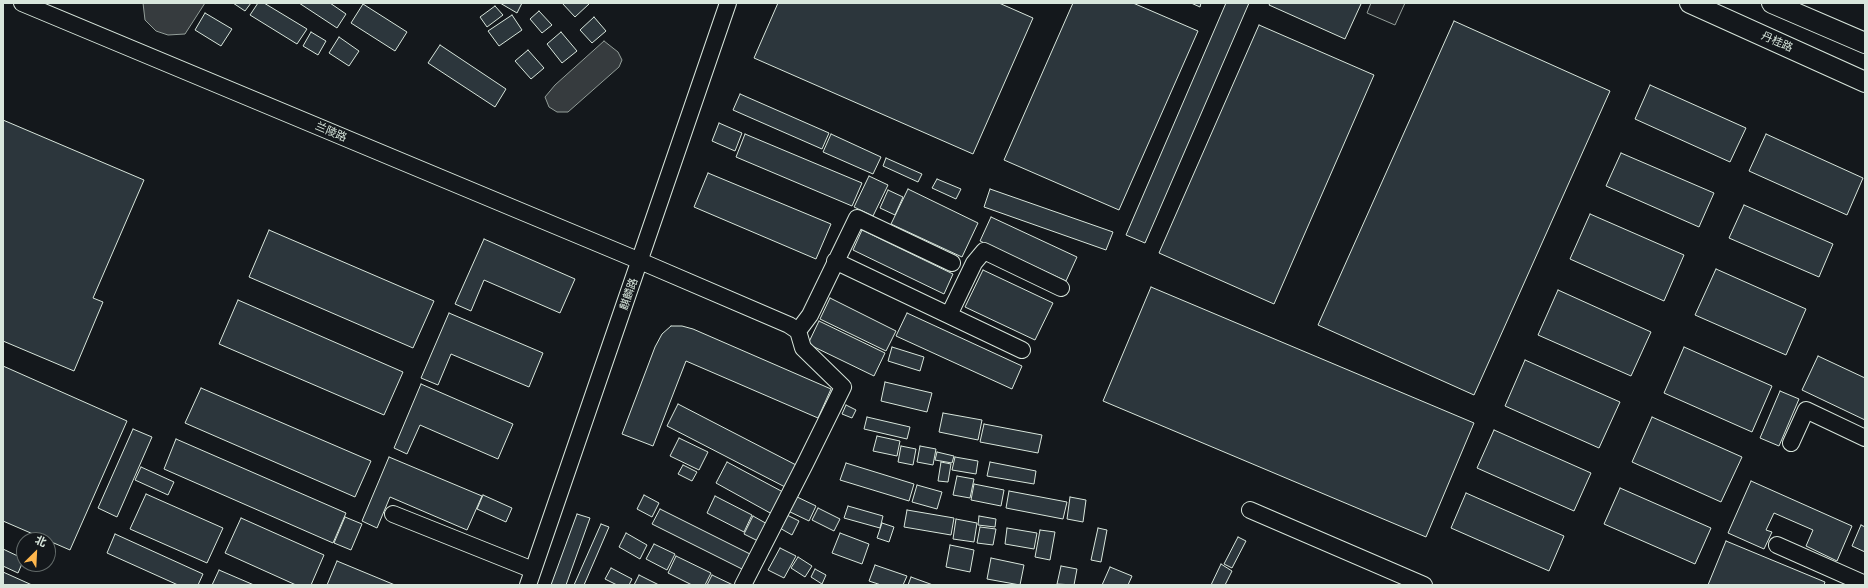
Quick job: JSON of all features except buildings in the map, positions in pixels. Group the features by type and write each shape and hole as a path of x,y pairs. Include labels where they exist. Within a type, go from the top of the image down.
{"main road":[{"name":"丹桂路","path":"1690,3 1865,82"},
{"path":"1772,3 1865,43"}],"street":[{"name":"兰陵路","path":"22,3 640,262 789,325 798,331"},
{"name":"麒麟路","path":"528,585 728,3"},
{"path":"743,585 806,464 843,387 803,348 798,331 810,315 857,218 952,263"},
{"path":"949,315 974,262 984,251 1061,288"},
{"path":"836,262 1022,350"},
{"path":"1791,443 1806,410 1865,438"},
{"path":"1250,510 1424,585"},
{"path":"393,514 533,570"},
{"path":"1777,545 1865,584"}],"shaded area":[{"path":"143,3 205,3 185,34 168,35 156,31 145,20"},
{"path":"1371,3 1405,3 1395,25 1367,13"},
{"path":"604,41 618,52 622,60 619,67 568,112 557,112 549,107 545,97 555,85"}]}
